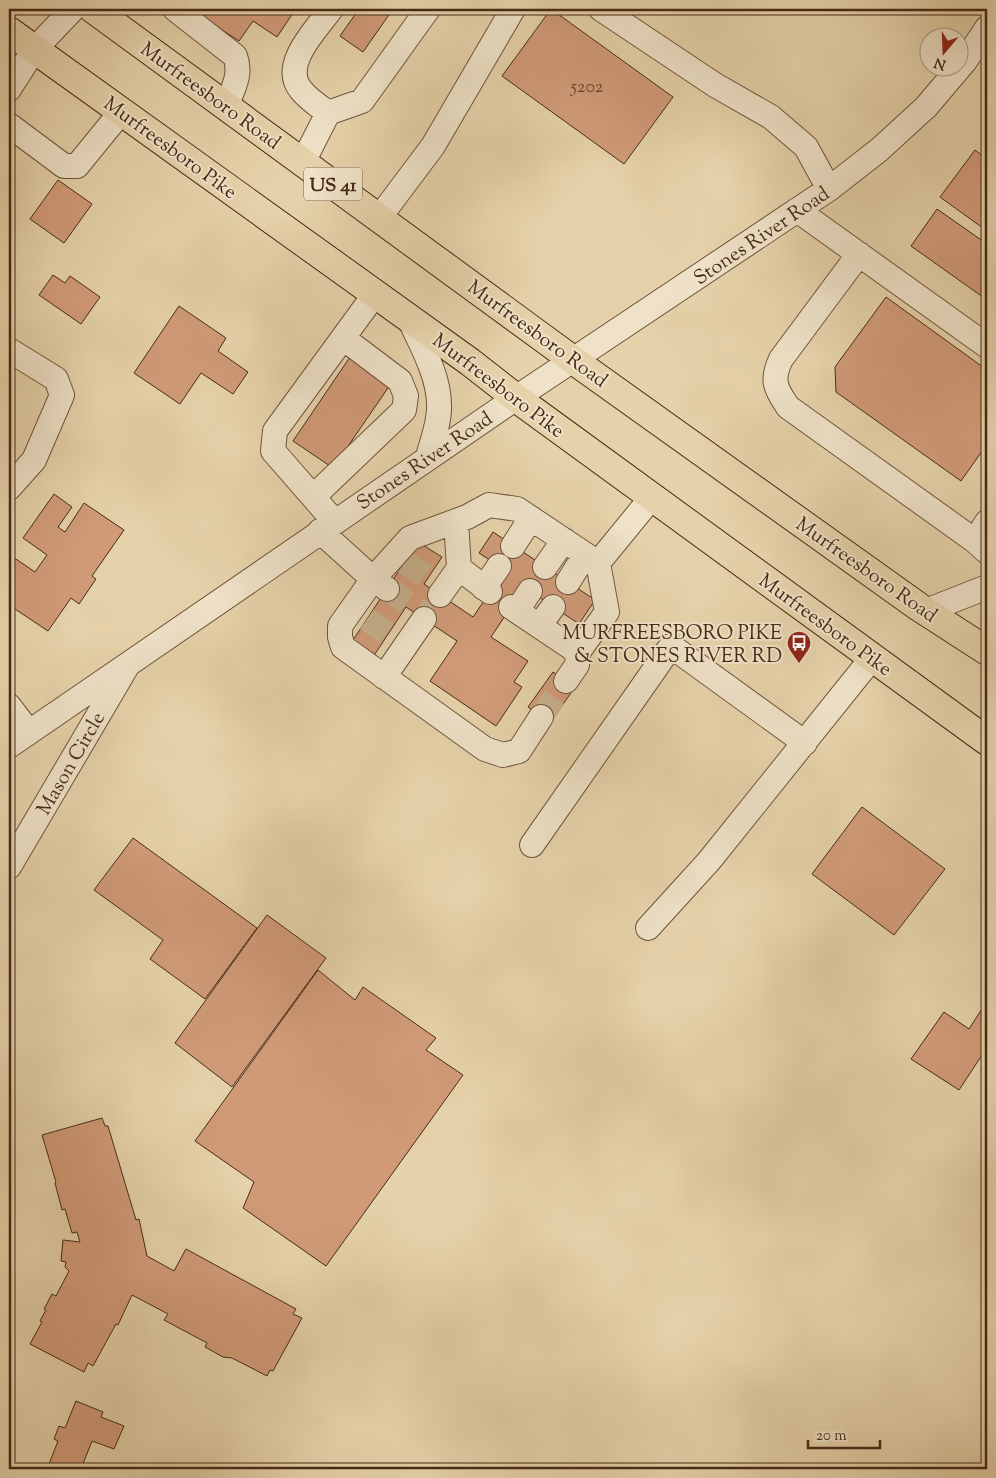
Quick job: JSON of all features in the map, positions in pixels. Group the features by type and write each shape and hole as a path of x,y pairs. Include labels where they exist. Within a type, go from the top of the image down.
{"main road":[{"name":"Murfreesboro Road","path":"93,9 574,360 926,611 987,651"},
{"name":"Murfreesboro Pike","path":"9,31 409,318 872,658 987,740"}],"street":[{"path":"9,89 34,50 73,9"},
{"path":"175,9 235,56 239,65 238,75 226,106"},
{"path":"328,113 300,90 293,76 295,60 331,9"},
{"path":"303,162 328,113 362,101 428,9"},
{"path":"379,218 433,146 513,9"},
{"path":"601,9 715,85 771,117 806,147 829,189"},
{"name":"Stones River Road","path":"9,746 131,660 428,457 829,189 879,150 926,107 987,28"},
{"path":"9,125 64,166 77,166 122,112"},
{"path":"797,210 987,346"},
{"path":"858,254 782,359 775,372 775,389 788,407 983,538"},
{"path":"375,294 275,431 273,451 313,497 327,526 380,584"},
{"path":"409,318 427,358 438,390 440,406 428,457"},
{"path":"313,497 404,410 406,396 400,381 343,338"},
{"path":"9,350 56,379 62,395 34,460 9,488"},
{"path":"568,582 652,497"},
{"path":"541,717 519,751 503,755 485,749 343,647 340,637 340,626 360,614 400,559 410,538 456,521 489,505 517,509 592,559 607,612 578,652 577,665 566,681"},
{"path":"513,546 531,518"},
{"path":"456,521 459,568 487,590 499,566"},
{"path":"546,567 564,540"},
{"path":"438,588 459,568"},
{"path":"926,611 987,587"},
{"path":"530,591 514,609 578,652"},
{"path":"539,626 553,607"},
{"path":"384,677 397,640 424,619"},
{"path":"532,845 670,646 805,743"},
{"path":"648,928 709,861 872,658"},
{"name":"Mason Circle","path":"9,867 131,660"},
{"path":"9,706 28,732"}],"building":[{"path":"190,9 295,10 277,37 253,21 239,41"},
{"path":"359,9 393,9 363,52 340,36"},
{"path":"551,9 673,97 624,164 502,76"},
{"path":"975,150 987,159 987,231 940,197"},
{"path":"58,180 92,204 64,243 30,219"},
{"path":"937,209 987,244 987,300 911,246"},
{"path":"53,275 65,283 70,276 100,297 81,324 39,295"},
{"path":"886,297 987,370 987,444 961,481 836,392 835,367"},
{"path":"179,306 226,338 218,351 248,372 233,394 201,373 180,404 134,373"},
{"path":"350,357 390,385 333,468 293,441"},
{"path":"54,494 72,507 58,527 65,532 84,503 124,530 92,576 96,579 79,604 71,598 48,631 9,605 14,598 9,594 9,564 13,557 35,572 47,555 23,538"},
{"path":"493,532 595,600 579,624 524,587 491,637 528,661 514,682 522,687 496,726 430,681 457,641 406,607 373,657 351,643 418,542 442,557 424,584 473,617 505,570 479,553"},
{"path":"553,672 575,687 550,723 528,707"},
{"path":"862,807 945,869 894,935 812,874"},
{"path":"133,838 257,928 205,999 150,959 163,940 94,890"},
{"path":"267,915 326,958 232,1087 175,1043"},
{"path":"318,970 355,1000 363,987 436,1038 426,1050 463,1075 326,1266 243,1208 254,1182 195,1141"},
{"path":"987,1001 987,1050 959,1090 911,1059 944,1012 969,1029"},
{"path":"102,1118 105,1126 108,1126 136,1220 139,1219 147,1256 174,1271 186,1249 296,1309 293,1314 302,1318 273,1371 270,1370 267,1376 205,1347 207,1343 164,1320 168,1314 132,1295 118,1325 116,1324 93,1366 88,1363 84,1372 30,1344 42,1322 40,1321 46,1310 44,1309 52,1294 56,1296 69,1271 65,1267 66,1262 61,1261 63,1240 80,1242 77,1232 72,1233 65,1209 62,1210 42,1135"},
{"path":"76,1401 103,1412 101,1417 124,1426 114,1449 92,1441 81,1469 52,1469 53,1466 49,1464 58,1441 54,1439 59,1426 65,1428"}],"tunnel":[{"path":"405,562 428,578"},
{"path":"387,589 427,616"},
{"path":"367,619 388,634"},
{"path":"541,717 566,681"}],"place":[{"name":"MURFREESBORO PIKE & STONES RIVER RD","path":"799,664"}]}
